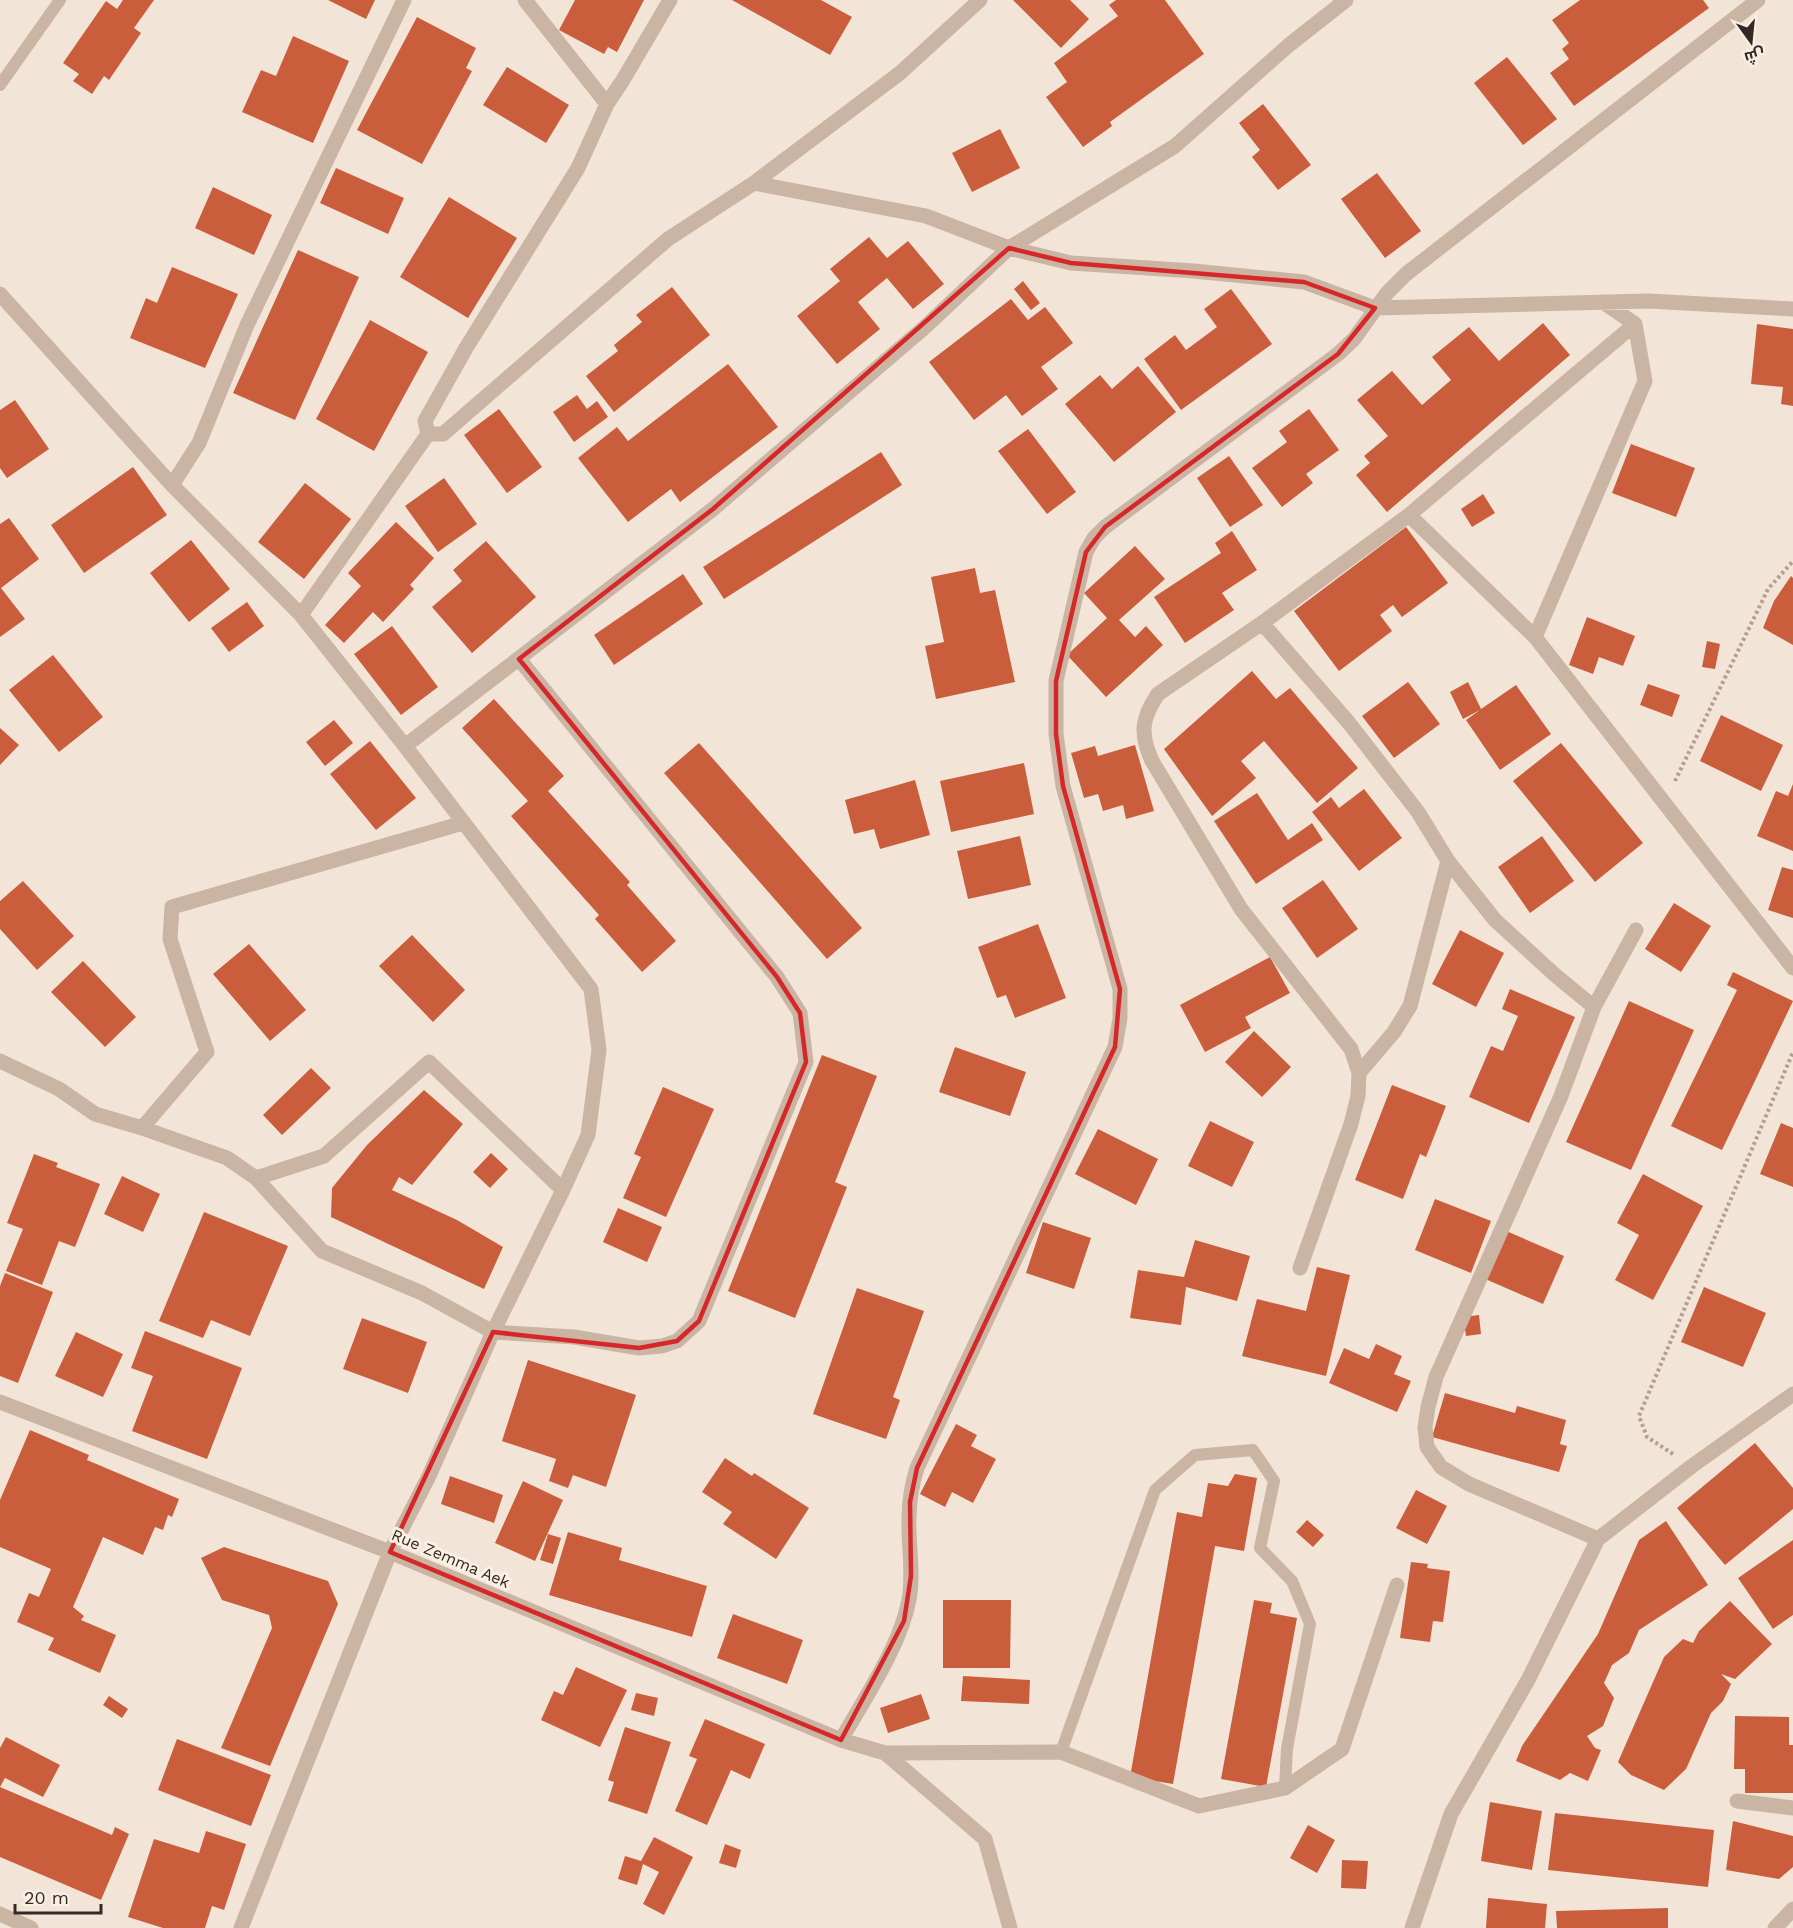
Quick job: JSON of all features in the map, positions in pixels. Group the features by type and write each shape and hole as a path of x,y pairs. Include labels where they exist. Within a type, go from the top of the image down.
{"street":[{"path":"172,485 199,443 247,325 404,0"},
{"path":"525,0 607,104"},
{"path":"301,615 428,434 425,421 466,348 578,168 607,104 669,0"},
{"path":"428,434 443,434 668,239 754,183 900,73 980,0"},
{"path":"405,746 713,509 925,327 1009,248 1175,146 1289,45 1346,0"},
{"path":"841,1740 895,1643 904,1621 911,1576 910,1502 917,1468 1115,1047 1120,1018 1120,989 1063,786 1056,734 1056,681 1086,552 1094,538 1105,527 1338,354 1361,331 1376,308 1406,274 1758,0"},
{"path":"754,183 926,216 1009,248 1071,263 1194,271 1304,282 1376,308 1648,301 1793,309"},
{"path":"0,294 172,485 301,615 405,746 591,989 599,1050 588,1136 493,1332 428,1478 390,1552 241,1928"},
{"path":"1534,637 1645,381 1635,324 1603,302"},
{"path":"1300,1268 1351,1124 1358,1096 1359,1072 1352,1049 1241,909 1152,761 1145,744 1143,727 1148,709 1158,694 1262,623 1409,515 1635,324"},
{"path":"1409,515 1534,637 1793,968"},
{"path":"1262,623 1349,723 1418,812 1448,861 1495,920 1594,1007"},
{"path":"0,1061 59,1089 95,1114 226,1158 256,1178 322,1251 422,1293 493,1332 574,1337 639,1348 662,1346 677,1341 699,1321 806,1062 800,1013 777,977 519,659"},
{"path":"142,1128 207,1052 170,939 172,907 463,823"},
{"path":"1359,1072 1394,1032 1410,1006 1448,861"},
{"path":"1598,1539 1469,1484 1441,1467 1428,1447 1425,1427 1436,1377 1561,1096 1594,1007 1636,930"},
{"path":"256,1178 324,1156 429,1062 563,1190"},
{"path":"1412,1928 1451,1814 1528,1680 1598,1539 1692,1466 1793,1394"},
{"name":"Rue Zemma Aek","path":"0,1402 390,1552 841,1740 885,1753"},
{"path":"885,1753 1061,1752 1199,1806 1285,1788 1342,1749 1397,1585"},
{"path":"885,1753 985,1839 1010,1928"},
{"path":"1737,1801 1793,1808"},
{"path":"1775,1928 1793,1910"},
{"path":"0,1914 31,1928"}],"lane":[{"path":"0,85 60,0"},
{"path":"1061,1752 1155,1490 1195,1455 1253,1450 1274,1481 1260,1548 1292,1581 1310,1624 1287,1749 1285,1788"}],"path":[{"path":"1664,803 1768,589 1793,561"},
{"path":"1692,1466 1647,1437 1639,1416 1793,1052"}],"highlighted area":[{"path":"1009,248 1071,263 1304,282 1375,308 1338,354 1105,527 1086,552 1056,681 1056,734 1063,786 1120,989 1115,1047 917,1468 910,1502 911,1576 904,1621 841,1740 390,1552 493,1332 639,1348 677,1341 699,1321 806,1062 800,1013 777,977 519,659 713,509"}],"building":[{"path":"123,0 154,0 134,28 141,33 109,80 104,76 92,94 73,81 79,74 63,63 106,1 117,9"},
{"path":"328,0 375,0 366,19"},
{"path":"575,0 644,0 617,52 608,47 604,54 559,30"},
{"path":"732,0 821,0 852,17 830,55"},
{"path":"1013,0 1070,0 1089,19 1061,48"},
{"path":"1116,0 1165,0 1204,54 1110,122 1112,126 1083,147 1046,97 1067,82 1054,63 1118,16 1109,5"},
{"path":"1580,0 1703,0 1709,8 1574,106 1550,73 1569,59 1562,49 1569,43 1552,20"},
{"path":"417,17 476,48 466,68 472,71 422,164 357,130"},
{"path":"293,36 349,61 313,143 242,112 261,70 276,76"},
{"path":"1507,57 1557,119 1523,145 1474,83"},
{"path":"507,67 569,105 546,143 483,105"},
{"path":"1263,104 1311,165 1278,190 1252,157 1260,150 1239,123"},
{"path":"1000,129 1020,168 972,192 952,153"},
{"path":"336,168 404,198 388,234 320,203"},
{"path":"1377,173 1421,231 1385,258 1341,199"},
{"path":"213,187 272,215 254,255 195,228"},
{"path":"449,197 517,238 468,318 400,277"},
{"path":"869,237 887,258 908,241 944,284 913,309 887,278 858,302 880,329 837,364 797,316 840,281 830,269"},
{"path":"298,250 359,277 295,420 233,393"},
{"path":"172,267 238,294 205,368 130,338 146,298 157,303"},
{"path":"1023,281 1040,303 1031,310 1014,289"},
{"path":"672,287 710,335 614,412 586,376 618,351 614,345 642,322 636,315"},
{"path":"1231,289 1272,344 1181,410 1144,359 1175,335 1186,350 1217,327 1204,309"},
{"path":"1011,299 1028,320 1045,307 1073,343 1041,367 1058,389 1022,416 1006,395 974,420 929,362"},
{"path":"370,320 428,352 374,451 316,419"},
{"path":"1543,323 1570,355 1387,512 1356,475 1370,463 1364,456 1388,436 1357,400 1392,371 1422,405 1451,380 1432,357 1469,327 1499,361"},
{"path":"1757,324 1793,329 1793,406 1781,404 1783,387 1751,384"},
{"path":"728,364 778,427 680,502 671,489 628,522 578,458 617,427 628,441"},
{"path":"1138,366 1176,412 1114,462 1065,404 1100,375 1112,389"},
{"path":"577,395 587,409 597,401 608,417 574,442 553,412"},
{"path":"15,400 49,449 7,478 0,468 0,410"},
{"path":"499,409 542,467 507,493 464,435"},
{"path":"1309,409 1339,450 1306,474 1313,483 1282,507 1252,468 1287,442 1279,431"},
{"path":"1028,429 1076,492 1047,514 998,451"},
{"path":"1631,444 1695,468 1676,517 1612,493"},
{"path":"881,452 902,485 724,599 703,567"},
{"path":"1229,456 1263,505 1230,527 1197,478"},
{"path":"133,467 167,515 84,573 51,525"},
{"path":"444,478 477,524 438,552 405,506"},
{"path":"305,483 351,519 304,579 258,542"},
{"path":"1483,494 1495,513 1472,527 1461,509"},
{"path":"9,518 39,559 1,588 25,619 0,637 0,524"},
{"path":"396,522 434,558 410,585 414,589 383,622 373,612 344,643 325,625 361,586 348,573"},
{"path":"1406,527 1448,583 1402,617 1393,605 1380,615 1392,631 1339,671 1294,611"},
{"path":"1232,531 1257,570 1222,593 1234,610 1185,643 1154,597 1221,553 1215,543"},
{"path":"191,540 230,589 189,622 150,573"},
{"path":"486,541 536,597 472,653 432,607 462,581 453,570"},
{"path":"1135,546 1165,579 1119,620 1135,637 1146,626 1163,645 1106,697 1067,655 1107,618 1084,593"},
{"path":"975,568 980,593 995,590 1015,682 936,699 925,646 944,642 931,577"},
{"path":"683,574 703,604 614,665 594,635"},
{"path":"1791,576 1793,578 1793,645 1763,628 1774,601"},
{"path":"247,602 264,626 229,652 211,628"},
{"path":"1587,617 1635,636 1623,666 1599,657 1593,674 1569,665"},
{"path":"392,626 438,687 401,715 354,654"},
{"path":"1707,641 1720,644 1715,669 1702,667"},
{"path":"53,655 103,717 59,752 9,690"},
{"path":"1252,671 1276,699 1290,688 1358,768 1317,803 1264,741 1241,761 1256,778 1212,816 1164,749"},
{"path":"1408,682 1440,724 1394,758 1362,716"},
{"path":"1468,682 1481,709 1516,685 1551,734 1500,770 1466,720 1480,710 1463,719 1450,692"},
{"path":"1648,684 1680,695 1672,717 1640,705"},
{"path":"494,699 564,776 548,791 630,882 627,885 676,941 642,972 595,919 599,915 511,816 528,801 462,728"},
{"path":"1721,715 1783,745 1761,791 1700,761"},
{"path":"334,720 353,743 325,766 306,742"},
{"path":"0,728 19,745 0,765"},
{"path":"370,741 416,798 376,830 330,774"},
{"path":"699,743 862,928 827,959 664,773"},
{"path":"1561,743 1643,843 1595,882 1513,781"},
{"path":"1135,745 1154,811 1126,819 1123,805 1103,811 1098,794 1084,798 1071,753 1095,746 1098,756"},
{"path":"1024,763 1034,814 951,832 940,781"},
{"path":"915,780 930,835 880,849 874,829 854,834 845,800"},
{"path":"1793,784 1793,851 1757,836 1776,791 1788,796"},
{"path":"1364,789 1402,838 1359,871 1312,812 1331,797 1339,808"},
{"path":"1257,793 1288,840 1312,823 1323,840 1256,884 1214,821"},
{"path":"1020,836 1031,885 968,899 957,851"},
{"path":"1542,836 1574,881 1530,913 1498,867"},
{"path":"1782,867 1793,870 1793,918 1768,910"},
{"path":"1323,880 1358,929 1317,958 1282,908"},
{"path":"23,881 74,936 37,970 0,929 0,901"},
{"path":"1674,903 1711,926 1681,972 1645,949"},
{"path":"1038,924 1066,998 1015,1018 1006,995 997,998 978,947"},
{"path":"1460,930 1504,953 1476,1007 1432,984"},
{"path":"412,935 465,990 433,1022 379,966"},
{"path":"249,944 306,1010 270,1041 213,974"},
{"path":"1270,957 1290,993 1245,1017 1251,1028 1205,1052 1180,1005"},
{"path":"83,961 136,1017 105,1047 51,992"},
{"path":"1733,972 1793,1001 1722,1150 1671,1126 1737,990 1727,985"},
{"path":"1510,989 1575,1017 1529,1123 1469,1097 1491,1046 1503,1051 1518,1016 1502,1009"},
{"path":"1629,1001 1694,1030 1631,1170 1566,1142"},
{"path":"1254,1031 1291,1067 1262,1097 1225,1062"},
{"path":"955,1047 1026,1072 1010,1116 939,1092"},
{"path":"822,1055 877,1076 835,1182 847,1187 795,1318 728,1291"},
{"path":"311,1068 331,1088 282,1135 263,1115"},
{"path":"1392,1085 1446,1106 1426,1157 1420,1154 1403,1199 1355,1180"},
{"path":"663,1087 714,1109 666,1217 623,1198 641,1157 634,1154"},
{"path":"424,1090 463,1124 412,1185 399,1177 392,1190 457,1220 503,1247 484,1289 331,1217 332,1188 367,1145"},
{"path":"1210,1121 1254,1142 1232,1187 1188,1166"},
{"path":"1781,1123 1793,1128 1793,1187 1760,1174"},
{"path":"1098,1129 1158,1159 1136,1205 1075,1174"},
{"path":"491,1153 508,1169 490,1188 473,1172"},
{"path":"34,1154 58,1163 56,1167 100,1184 75,1247 59,1241 42,1285 6,1271 23,1229 7,1223"},
{"path":"1643,1174 1703,1206 1653,1300 1615,1280 1639,1235 1617,1223"},
{"path":"122,1176 160,1194 143,1232 104,1214"},
{"path":"1435,1199 1491,1221 1471,1273 1415,1250"},
{"path":"618,1208 662,1227 647,1262 603,1242"},
{"path":"204,1212 288,1246 250,1336 211,1320 203,1338 159,1321"},
{"path":"1043,1222 1091,1238 1074,1289 1026,1273"},
{"path":"1504,1230 1564,1256 1543,1304 1483,1278"},
{"path":"1195,1240 1250,1256 1237,1301 1186,1287 1181,1325 1130,1318 1138,1270 1184,1277"},
{"path":"1317,1267 1350,1275 1326,1376 1242,1356 1257,1299 1306,1311"},
{"path":"5,1273 53,1292 18,1383 0,1376 0,1286"},
{"path":"1704,1287 1766,1313 1743,1367 1681,1342"},
{"path":"857,1288 924,1311 893,1397 900,1400 886,1439 813,1414"},
{"path":"1479,1315 1481,1334 1466,1336 1463,1317"},
{"path":"362,1318 427,1342 408,1393 343,1369"},
{"path":"145,1331 242,1368 207,1459 132,1431 153,1376 131,1368"},
{"path":"76,1332 123,1354 103,1397 55,1376"},
{"path":"1376,1344 1402,1356 1394,1374 1411,1381 1397,1412 1329,1383 1344,1348 1369,1359"},
{"path":"528,1360 636,1395 606,1487 573,1475 568,1488 549,1481 556,1459 502,1441"},
{"path":"1445,1393 1515,1413 1517,1406 1566,1420 1560,1444 1567,1446 1559,1472 1432,1437"},
{"path":"956,1424 977,1435 971,1446 996,1459 973,1503 952,1492 945,1507 920,1494"},
{"path":"30,1430 89,1455 87,1460 179,1499 172,1517 168,1515 163,1530 155,1527 143,1555 103,1537 73,1607 84,1616 81,1620 116,1635 100,1673 48,1650 54,1638 17,1622 29,1593 39,1597 51,1569 0,1547 0,1500"},
{"path":"1755,1443 1793,1488 1793,1509 1725,1565 1677,1508"},
{"path":"725,1458 752,1476 754,1473 809,1508 776,1559 723,1524 732,1512 702,1492"},
{"path":"1235,1474 1257,1478 1244,1551 1215,1546 1173,1784 1130,1777 1177,1512 1202,1517 1208,1483 1228,1486"},
{"path":"450,1476 503,1495 494,1523 441,1504"},
{"path":"523,1481 563,1500 535,1561 495,1543"},
{"path":"1416,1490 1447,1506 1427,1544 1396,1528"},
{"path":"1307,1520 1324,1535 1313,1547 1296,1532"},
{"path":"1666,1521 1708,1585 1639,1630 1629,1653 1612,1665 1604,1683 1614,1698 1603,1726 1587,1736 1595,1748 1601,1750 1588,1781 1570,1773 1560,1780 1516,1761 1522,1746 1598,1634 1639,1540"},
{"path":"568,1532 622,1548 619,1560 707,1586 692,1637 549,1595"},
{"path":"548,1534 561,1538 553,1564 540,1560"},
{"path":"1793,1540 1793,1615 1773,1629 1738,1578"},
{"path":"224,1547 328,1581 338,1604 270,1766 221,1748 272,1628 269,1615 222,1600 201,1558"},
{"path":"1411,1562 1428,1564 1427,1568 1450,1571 1443,1622 1433,1621 1430,1642 1400,1638"},
{"path":"943,1600 1011,1600 1010,1668 943,1668"},
{"path":"1254,1600 1272,1603 1270,1613 1297,1618 1266,1787 1221,1779"},
{"path":"1730,1601 1772,1644 1735,1679 1721,1674 1731,1684 1723,1701 1711,1713 1686,1769 1664,1790 1631,1775 1618,1762 1664,1657 1683,1639 1693,1643 1699,1631"},
{"path":"733,1614 803,1640 787,1684 717,1658"},
{"path":"576,1667 627,1690 600,1747 541,1720 554,1691 563,1695"},
{"path":"963,1676 1030,1680 1029,1704 961,1701"},
{"path":"636,1693 658,1698 654,1716 631,1710"},
{"path":"921,1694 930,1719 888,1733 880,1708"},
{"path":"109,1696 128,1709 122,1718 103,1705"},
{"path":"1735,1716 1789,1717 1789,1745 1793,1745 1793,1793 1745,1793 1745,1769 1734,1769"},
{"path":"705,1719 765,1744 750,1779 731,1770 707,1825 675,1811 697,1759 689,1756"},
{"path":"625,1727 671,1742 647,1814 608,1801 614,1782 608,1780"},
{"path":"6,1737 60,1765 43,1797 5,1778 0,1787 0,1748"},
{"path":"177,1739 271,1775 251,1826 158,1790"},
{"path":"0,1787 112,1835 115,1827 129,1834 101,1900 0,1857"},
{"path":"1490,1802 1542,1811 1532,1870 1481,1861"},
{"path":"1555,1813 1714,1830 1708,1887 1548,1870"},
{"path":"1733,1821 1793,1836 1793,1867 1779,1879 1726,1870"},
{"path":"1308,1825 1335,1840 1317,1873 1290,1858"},
{"path":"206,1831 246,1844 224,1910 212,1906 205,1928 163,1928 128,1917 154,1839 199,1853"},
{"path":"654,1837 693,1857 664,1915 643,1904 659,1872 643,1864 637,1885 618,1879 625,1856 641,1861"},
{"path":"725,1844 741,1850 736,1868 719,1863"},
{"path":"1342,1860 1368,1861 1366,1889 1341,1888"},
{"path":"1488,1898 1547,1904 1545,1928 1486,1928"},
{"path":"1668,1908 1668,1928 1557,1928 1556,1911"}]}
